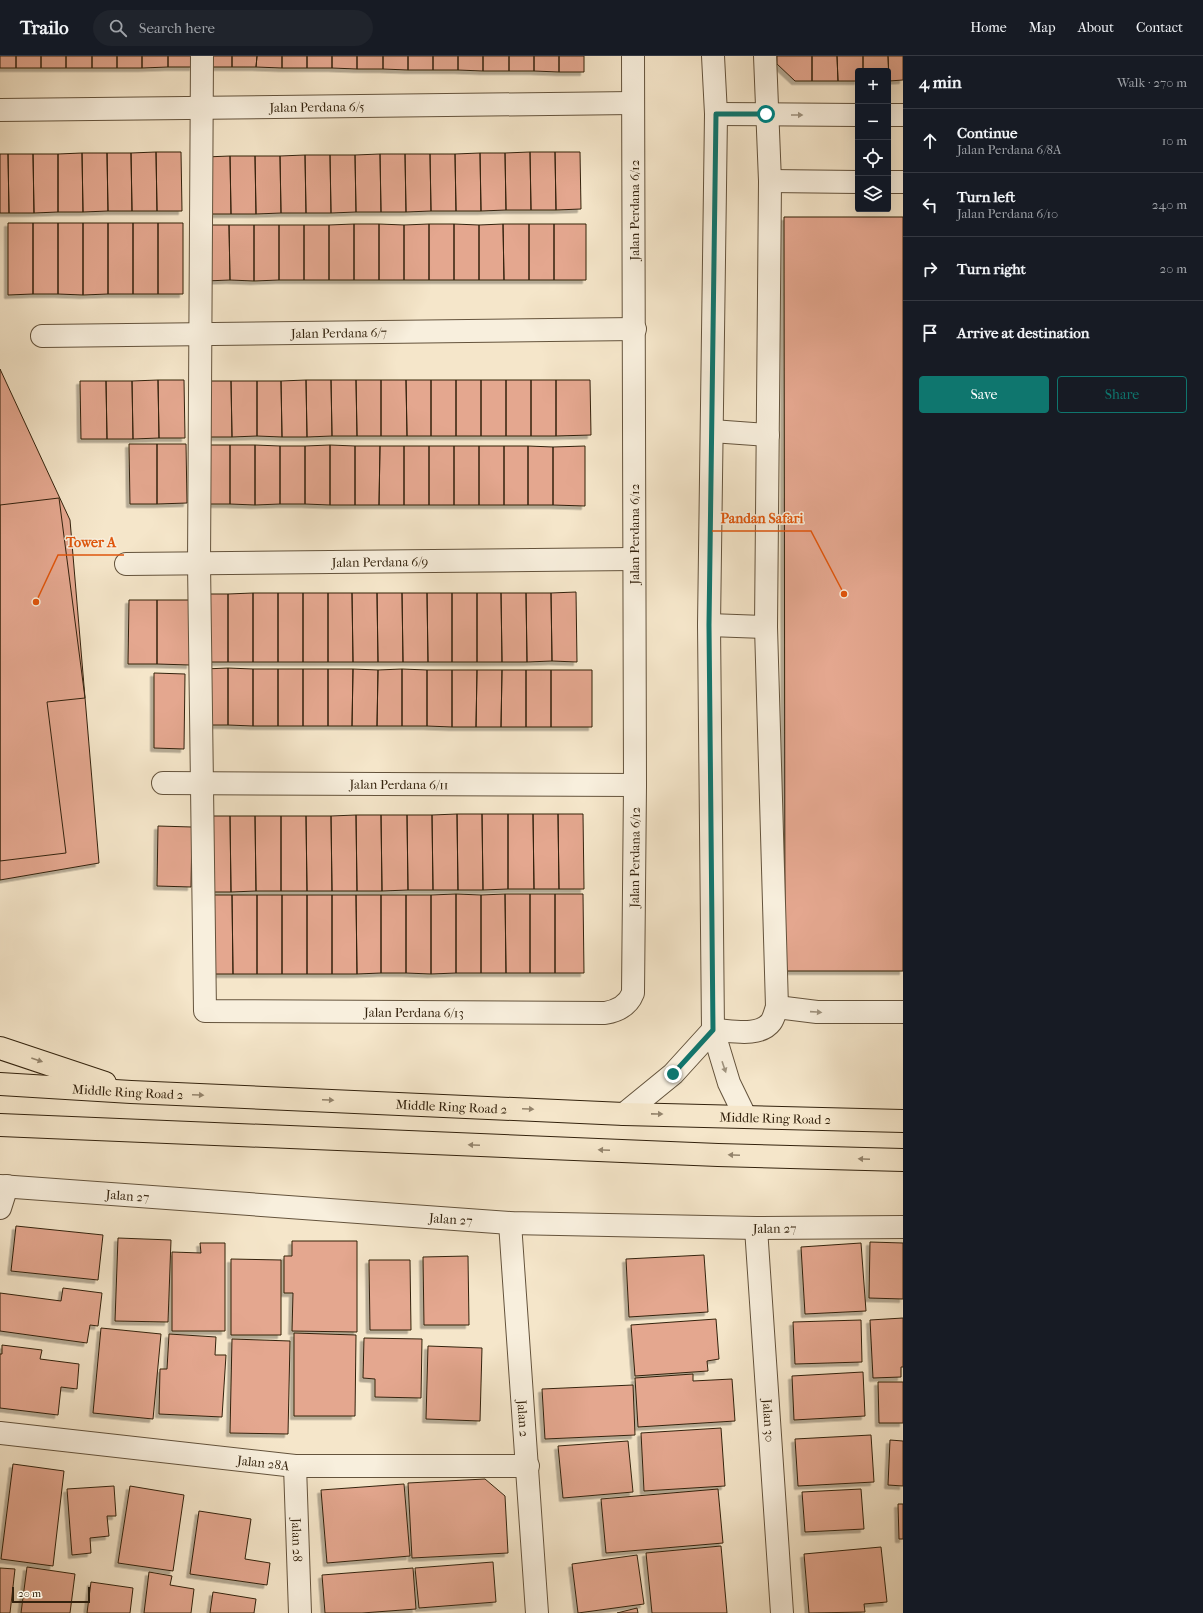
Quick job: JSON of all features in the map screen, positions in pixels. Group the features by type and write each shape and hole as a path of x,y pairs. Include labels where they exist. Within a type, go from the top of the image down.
{"highway":[{"path":"0,1048 131,1092"},
{"name":"Middle Ring Road 2","path":"0,1084 131,1092 624,1114 903,1121"},
{"path":"0,1125 694,1154 903,1160"}],"street":[{"path":"202,56 203,107 199,563 202,784"},
{"name":"Jalan Perdana 6/12","path":"622,1007 631,1000 633,993 636,785 633,559 635,329 633,56"},
{"path":"713,56 716,114 709,625 713,1030 729,1083 745,1116"},
{"path":"624,1114 673,1074 713,1030 754,1031 764,1028 771,1022 777,1008 766,627 770,182 766,114 766,56"},
{"name":"Jalan Perdana 6/5","path":"0,110 634,103"},
{"path":"716,114 855,114"},
{"path":"891,114 903,114"},
{"path":"770,182 855,182"},
{"path":"891,182 903,182"},
{"name":"Jalan Perdana 6/7","path":"42,336 635,329"},
{"path":"712,431 768,435"},
{"name":"Jalan Perdana 6/9","path":"126,564 633,559"},
{"path":"709,625 766,627"},
{"name":"Jalan Perdana 6/11","path":"163,783 636,785"},
{"name":"Jalan Perdana 6/13","path":"202,784 205,1011 605,1013 622,1007"},
{"path":"777,1008 817,1012 903,1012"},
{"path":"0,1208 4,1186"},
{"name":"Jalan 27","path":"4,1186 510,1223 756,1228 903,1227"},
{"name":"Jalan 2","path":"510,1223 537,1613"},
{"name":"Jalan 30","path":"756,1228 782,1613"},
{"name":"Jalan 28A","path":"0,1433 295,1466 528,1466"},
{"name":"Jalan 28","path":"295,1466 300,1613"}],"building":[{"path":"0,56 16,56 16,68 0,68"},
{"path":"16,56 41,56 41,68 16,68"},
{"path":"41,56 66,56 66,68 41,68"},
{"path":"66,56 92,56 92,68 66,68"},
{"path":"92,56 117,56 117,68 92,68"},
{"path":"117,56 142,56 142,68 117,68"},
{"path":"142,56 168,56 168,67 142,68"},
{"path":"168,56 193,56 193,67 168,67"},
{"path":"207,56 232,56 232,67 206,67"},
{"path":"232,56 257,56 256,67 232,67"},
{"path":"257,56 282,56 282,68 256,67"},
{"path":"282,56 307,56 307,68 282,68"},
{"path":"307,56 332,56 332,68 307,68"},
{"path":"332,56 357,56 357,69 332,68"},
{"path":"357,56 383,56 383,69 357,69"},
{"path":"383,56 408,56 408,70 383,69"},
{"path":"408,56 433,56 433,70 408,70"},
{"path":"433,56 458,56 458,70 433,70"},
{"path":"458,56 483,56 483,71 458,70"},
{"path":"483,56 509,56 509,71 483,71"},
{"path":"509,56 534,56 534,71 509,71"},
{"path":"534,56 559,56 559,72 534,71"},
{"path":"559,56 584,56 584,72 559,72"},
{"path":"777,56 812,56 812,81 795,81 777,64"},
{"path":"812,56 837,56 838,81 812,81"},
{"path":"837,56 863,56 863,68 855,68 855,81 838,81"},
{"path":"863,56 888,56 888,68 863,68"},
{"path":"888,56 903,56 903,80 891,81 891,68 888,68"},
{"path":"156,152 157,211 132,211 131,153"},
{"path":"156,152 181,152 182,211 157,211"},
{"path":"530,152 531,210 506,210 505,153"},
{"path":"530,152 555,152 556,210 531,210"},
{"path":"555,152 580,152 581,209 556,210"},
{"path":"82,153 83,212 58,212 58,154"},
{"path":"82,153 107,153 108,211 83,212"},
{"path":"107,153 131,153 132,211 108,211"},
{"path":"480,153 481,211 456,211 455,154"},
{"path":"480,153 505,153 506,210 481,211"},
{"path":"0,154 8,154 9,213 0,213"},
{"path":"8,154 33,154 34,213 9,213"},
{"path":"33,154 58,154 58,212 34,213"},
{"path":"380,154 381,212 356,212 355,155"},
{"path":"380,154 405,154 406,212 381,212"},
{"path":"405,154 430,154 431,211 406,212"},
{"path":"430,154 455,154 456,211 431,211"},
{"path":"305,155 306,213 281,213 280,156"},
{"path":"305,155 330,155 331,213 306,213"},
{"path":"330,155 355,155 356,212 331,213"},
{"path":"230,156 231,214 206,214 205,157"},
{"path":"230,156 255,156 256,214 231,214"},
{"path":"255,156 280,156 281,213 256,214"},
{"path":"784,217 903,217 903,971 785,971"},
{"path":"8,223 33,223 33,294 8,295"},
{"path":"33,223 58,223 58,294 33,294"},
{"path":"58,223 83,223 83,295 58,294"},
{"path":"83,223 108,223 108,294 83,295"},
{"path":"108,223 133,223 133,294 108,294"},
{"path":"133,223 158,223 158,294 133,294"},
{"path":"158,223 183,223 183,294 158,294"},
{"path":"354,224 379,224 379,280 354,280"},
{"path":"354,224 354,280 329,280 329,225"},
{"path":"379,224 404,225 404,280 379,280"},
{"path":"429,224 454,224 454,280 429,280"},
{"path":"429,224 429,280 404,280 404,225"},
{"path":"454,224 479,225 479,280 454,280"},
{"path":"503,224 529,224 529,280 504,280"},
{"path":"503,224 504,280 479,280 479,225"},
{"path":"529,224 554,224 554,280 529,280"},
{"path":"554,224 586,224 586,280 554,280"},
{"path":"204,225 229,225 230,280 205,281"},
{"path":"229,225 254,225 254,281 230,280"},
{"path":"254,225 279,225 279,280 254,281"},
{"path":"279,225 304,225 304,280 279,280"},
{"path":"304,225 329,225 329,280 304,280"},
{"path":"0,369 70,520 99,863 0,880"},
{"path":"158,380 184,380 185,438 159,438"},
{"path":"158,380 159,438 133,439 132,381"},
{"path":"306,380 307,437 282,437 281,381"},
{"path":"306,380 331,380 332,436 307,437"},
{"path":"331,380 356,380 357,436 332,436"},
{"path":"356,380 381,380 381,436 357,436"},
{"path":"381,380 406,380 407,436 381,436"},
{"path":"406,380 431,380 431,436 407,436"},
{"path":"431,380 456,380 456,436 431,436"},
{"path":"456,380 481,380 481,436 456,436"},
{"path":"481,380 506,380 506,436 481,436"},
{"path":"506,380 531,380 531,436 506,436"},
{"path":"531,380 556,380 556,436 531,436"},
{"path":"556,380 590,380 591,435 556,436"},
{"path":"80,381 106,381 107,439 81,439"},
{"path":"106,381 132,381 133,439 107,439"},
{"path":"206,381 231,381 232,437 207,437"},
{"path":"231,381 257,381 257,436 232,437"},
{"path":"257,381 281,381 282,437 257,436"},
{"path":"129,444 157,444 157,504 130,504"},
{"path":"157,444 186,444 187,503 157,504"},
{"path":"205,445 230,445 230,504 205,504"},
{"path":"230,445 255,445 255,505 230,504"},
{"path":"255,445 280,446 280,504 255,505"},
{"path":"330,445 355,446 355,505 330,505"},
{"path":"330,445 330,505 305,504 305,446"},
{"path":"280,446 305,446 305,504 280,504"},
{"path":"355,446 380,446 379,505 355,505"},
{"path":"380,446 404,446 404,505 379,505"},
{"path":"404,446 429,446 429,505 404,505"},
{"path":"429,446 454,446 454,505 429,505"},
{"path":"454,446 479,446 479,505 454,505"},
{"path":"479,446 504,446 504,505 479,505"},
{"path":"504,446 528,446 528,505 504,505"},
{"path":"528,446 553,447 553,505 528,505"},
{"path":"585,446 585,506 553,505 553,447"},
{"path":"59,498 85,698 47,702 66,853 0,861 0,505"},
{"path":"576,592 577,662 552,661 551,593"},
{"path":"253,593 253,662 228,662 228,594"},
{"path":"253,593 278,593 278,662 253,662"},
{"path":"278,593 303,593 303,662 278,662"},
{"path":"303,593 328,593 328,662 303,662"},
{"path":"328,593 352,593 353,662 328,662"},
{"path":"352,593 377,593 378,662 353,662"},
{"path":"377,593 402,593 403,662 378,662"},
{"path":"402,593 427,593 428,662 403,662"},
{"path":"427,593 452,593 452,662 428,662"},
{"path":"452,593 477,593 477,662 452,662"},
{"path":"477,593 501,593 502,662 477,662"},
{"path":"501,593 526,593 527,662 502,662"},
{"path":"526,593 551,593 552,661 527,662"},
{"path":"203,594 228,594 228,662 204,662"},
{"path":"129,600 157,600 157,664 128,664"},
{"path":"157,600 190,600 190,665 157,664"},
{"path":"228,668 228,725 204,725 204,669"},
{"path":"228,668 253,669 253,726 228,725"},
{"path":"253,669 278,669 278,726 253,726"},
{"path":"278,669 303,669 303,726 278,726"},
{"path":"303,669 328,669 328,726 303,726"},
{"path":"328,669 353,669 352,726 328,726"},
{"path":"353,669 378,670 377,726 352,726"},
{"path":"402,669 402,726 377,726 378,670"},
{"path":"402,669 427,670 427,726 402,726"},
{"path":"427,670 452,670 452,727 427,726"},
{"path":"452,670 477,670 476,727 452,727"},
{"path":"477,670 502,670 501,727 476,727"},
{"path":"502,670 526,670 526,727 501,727"},
{"path":"526,670 551,670 551,727 526,727"},
{"path":"551,670 592,670 592,727 551,727"},
{"path":"154,673 185,674 184,749 154,748"},
{"path":"457,814 458,890 433,890 432,815"},
{"path":"457,814 482,814 483,890 458,890"},
{"path":"482,814 508,814 508,889 483,890"},
{"path":"508,814 533,814 534,889 508,889"},
{"path":"533,814 558,814 559,889 534,889"},
{"path":"558,814 583,814 584,889 559,889"},
{"path":"356,815 357,891 332,891 331,816"},
{"path":"356,815 381,815 382,891 357,891"},
{"path":"381,815 407,815 408,890 382,891"},
{"path":"407,815 432,815 433,890 408,890"},
{"path":"205,816 230,816 231,892 206,892"},
{"path":"230,816 255,816 256,891 231,892"},
{"path":"255,816 281,816 281,891 256,891"},
{"path":"281,816 306,816 307,891 281,891"},
{"path":"306,816 331,816 332,891 307,891"},
{"path":"158,826 192,827 191,887 157,886"},
{"path":"456,894 481,895 481,973 456,973"},
{"path":"456,894 456,973 431,974 431,895"},
{"path":"505,894 530,894 530,973 506,973"},
{"path":"505,894 506,973 481,973 481,895"},
{"path":"530,894 555,894 555,973 530,973"},
{"path":"555,894 583,894 584,973 555,973"},
{"path":"207,895 232,895 233,974 208,974"},
{"path":"232,895 257,895 257,974 233,974"},
{"path":"257,895 282,895 282,974 257,974"},
{"path":"282,895 307,895 307,974 282,974"},
{"path":"307,895 332,895 332,974 307,974"},
{"path":"332,895 356,895 357,974 332,974"},
{"path":"356,895 381,895 381,973 357,974"},
{"path":"381,895 406,895 406,973 381,973"},
{"path":"406,895 431,895 431,974 406,973"},
{"path":"16,1226 103,1235 98,1280 11,1271"},
{"path":"118,1238 171,1240 168,1322 115,1321"},
{"path":"292,1241 357,1241 357,1332 292,1331 293,1293 284,1293 284,1256 292,1256"},
{"path":"870,1242 903,1243 903,1299 869,1298"},
{"path":"200,1243 225,1243 225,1331 172,1331 172,1252 201,1253"},
{"path":"861,1243 866,1311 805,1314 801,1247"},
{"path":"704,1255 708,1312 629,1317 626,1259"},
{"path":"468,1256 469,1325 424,1325 423,1257"},
{"path":"231,1259 281,1260 281,1335 231,1335"},
{"path":"369,1260 410,1260 411,1330 370,1330"},
{"path":"63,1288 102,1293 98,1326 90,1325 87,1343 0,1331 0,1293 61,1301"},
{"path":"903,1318 903,1367 901,1367 901,1377 873,1378 870,1320"},
{"path":"716,1319 719,1359 707,1361 708,1371 635,1376 631,1325"},
{"path":"861,1320 862,1362 795,1364 793,1322"},
{"path":"101,1328 161,1334 153,1419 93,1413"},
{"path":"294,1333 356,1335 355,1416 294,1416"},
{"path":"169,1334 216,1337 215,1355 226,1355 222,1417 159,1414 160,1369 167,1369"},
{"path":"364,1338 422,1339 421,1398 375,1397 375,1379 363,1378"},
{"path":"232,1339 290,1341 288,1434 230,1433"},
{"path":"2,1345 42,1350 40,1359 79,1364 77,1389 61,1387 58,1415 0,1408 0,1354 2,1354"},
{"path":"428,1346 482,1348 480,1421 426,1419"},
{"path":"863,1372 865,1416 794,1420 792,1376"},
{"path":"693,1374 693,1381 732,1379 735,1421 638,1427 635,1378"},
{"path":"878,1382 903,1382 903,1423 879,1423"},
{"path":"633,1385 635,1435 545,1439 542,1389"},
{"path":"721,1428 725,1486 644,1491 641,1433"},
{"path":"871,1435 874,1482 798,1486 795,1439"},
{"path":"890,1440 903,1441 903,1486 888,1485"},
{"path":"628,1441 633,1492 563,1498 558,1446"},
{"path":"13,1464 64,1471 53,1566 1,1559"},
{"path":"485,1479 505,1496 508,1553 412,1558 408,1483"},
{"path":"404,1484 410,1556 327,1563 321,1490"},
{"path":"114,1486 116,1516 107,1516 109,1536 90,1538 91,1553 72,1555 67,1489"},
{"path":"130,1486 184,1495 173,1571 118,1563"},
{"path":"718,1489 723,1543 606,1553 601,1499"},
{"path":"861,1489 864,1529 805,1532 802,1492"},
{"path":"898,1504 903,1504 903,1539 899,1539"},
{"path":"199,1511 251,1519 245,1559 270,1563 267,1585 190,1574"},
{"path":"721,1546 727,1613 652,1613 646,1553"},
{"path":"881,1547 887,1602 864,1604 865,1612 809,1613 804,1554"},
{"path":"637,1555 644,1604 578,1613 572,1564"},
{"path":"493,1562 496,1602 419,1608 415,1568"},
{"path":"27,1567 75,1574 70,1613 21,1613"},
{"path":"0,1568 15,1569 10,1613 0,1613"},
{"path":"413,1568 416,1609 362,1613 325,1613 322,1575"},
{"path":"149,1572 172,1576 170,1585 194,1589 191,1613 144,1613"},
{"path":"91,1582 133,1588 130,1613 87,1613"},
{"path":"213,1592 256,1599 254,1613 210,1613"},
{"path":"637,1608 638,1613 617,1613"}],"place":[{"name":"Pandan Safari","path":"844,594"},
{"name":"Tower A","path":"36,602"}],"route":[{"path":"673,1074 713,1030 709,625 716,114 766,114"}]}
